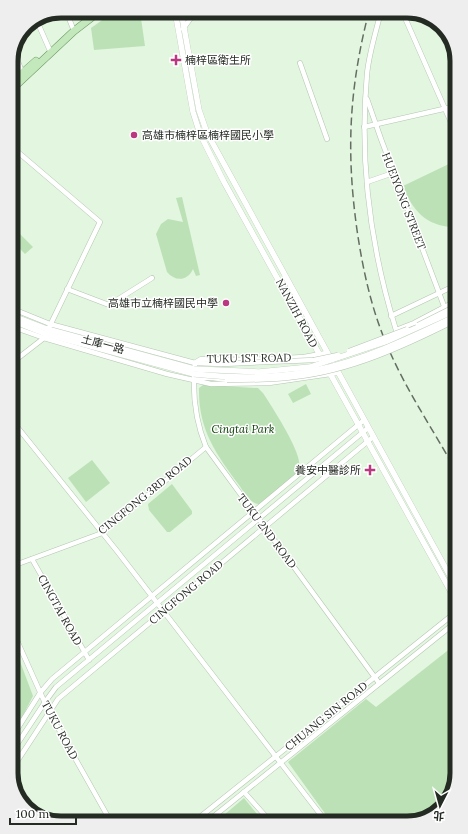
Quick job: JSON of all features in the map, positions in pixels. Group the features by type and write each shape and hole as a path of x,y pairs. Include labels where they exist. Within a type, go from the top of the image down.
{"main road":[{"path":"18,78 85,18"},
{"path":"73,29 90,18"},
{"path":"18,81 23,75"}],"street":[{"path":"69,18 73,29"},
{"name":"NANZIH ROAD","path":"176,18 193,112 200,134 224,182 274,268 319,355 450,590"},
{"name":"NANZIH ROAD","path":"182,18 199,110 208,133 309,316 326,353 450,576"},
{"path":"179,34 191,18"},
{"path":"379,18 367,72 364,127 366,182 370,221 384,292 396,330 414,323 450,304"},
{"path":"405,18 450,122"},
{"path":"38,24 50,51"},
{"path":"18,62 23,75"},
{"path":"300,63 327,140"},
{"name":"HUEIYONG STREET","path":"366,95 393,173 444,306"},
{"path":"364,127 450,107"},
{"path":"18,152 100,222 47,331 18,357"},
{"path":"366,182 393,173"},
{"path":"67,289 108,305 152,278"},
{"path":"391,316 450,288"},
{"path":"194,369 222,364 272,363 323,359 339,355 412,327 450,309"},
{"name":"TUKU 1ST ROAD","path":"18,312 47,331 194,381 228,385 247,384 296,380 337,373"},
{"path":"194,369 259,372 310,367 385,342 450,313"},
{"name":"土庫一路","path":"18,318 47,331"},
{"path":"194,369 257,377 312,371 386,348 450,319"},
{"name":"土庫一路","path":"18,322 194,369"},
{"path":"194,381 197,378 227,380 281,378 323,372 399,346 450,323"},
{"name":"TUKU 1ST ROAD","path":"18,328 47,331 194,369 201,359 251,360 319,355 326,353"},
{"name":"TUKU 2ND ROAD","path":"194,369 197,418 206,447 379,683"},
{"name":"CINGFONG ROAD","path":"18,728 40,693 52,679 364,420"},
{"path":"18,428 158,603 281,762 320,816"},
{"name":"CINGFONG ROAD","path":"18,743 56,687 368,428"},
{"name":"CINGFONG ROAD","path":"18,760 58,699 163,610 373,437"},
{"name":"CINGFONG 3RD ROAD","path":"18,564 102,533 206,447"},
{"name":"CINGTAI ROAD","path":"32,559 89,660"},
{"name":"CHUANG SIN ROAD","path":"201,816 450,617"},
{"name":"CHUANG SIN ROAD","path":"214,816 450,627"},
{"name":"TUKU ROAD","path":"18,643 49,712 108,816"},
{"path":"244,792 265,816"}],"green space":[{"path":"105,18 141,18 145,46 94,50 91,28"},
{"path":"450,163 450,227 435,224 421,215 411,202 403,186"},
{"path":"182,197 200,275 196,276 193,269 185,278 177,279 167,272 156,234 161,224 168,219 183,222 176,198"},
{"path":"19,233 33,247 25,254 18,247"},
{"path":"306,384 311,394 293,403 288,394"},
{"name":"Cingtai Park","path":"203,385 258,388 263,393 296,450 299,465 293,477 259,504 250,500 245,494 223,463 210,440 205,429 199,403 199,388"},
{"path":"92,460 110,483 86,502 68,478"},
{"path":"172,484 192,511 192,514 170,532 167,532 149,510 148,504"},
{"path":"450,649 450,778 447,789 441,799 431,809 421,814 407,816 327,816 288,762 366,699 376,707"},
{"path":"18,656 33,696 18,725"},
{"path":"244,798 259,816 223,816"}],"railway":[{"path":"367,18 357,67 351,120 351,173 362,261 373,306 389,350 412,395 450,460"}],"place":[{"name":"楠梓區衛生所","path":"176,60"},
{"name":"高雄市楠梓區楠梓國民小學","path":"134,135"},
{"name":"高雄市立楠梓國民中學","path":"226,303"},
{"name":"養安中醫診所","path":"370,470"}]}
